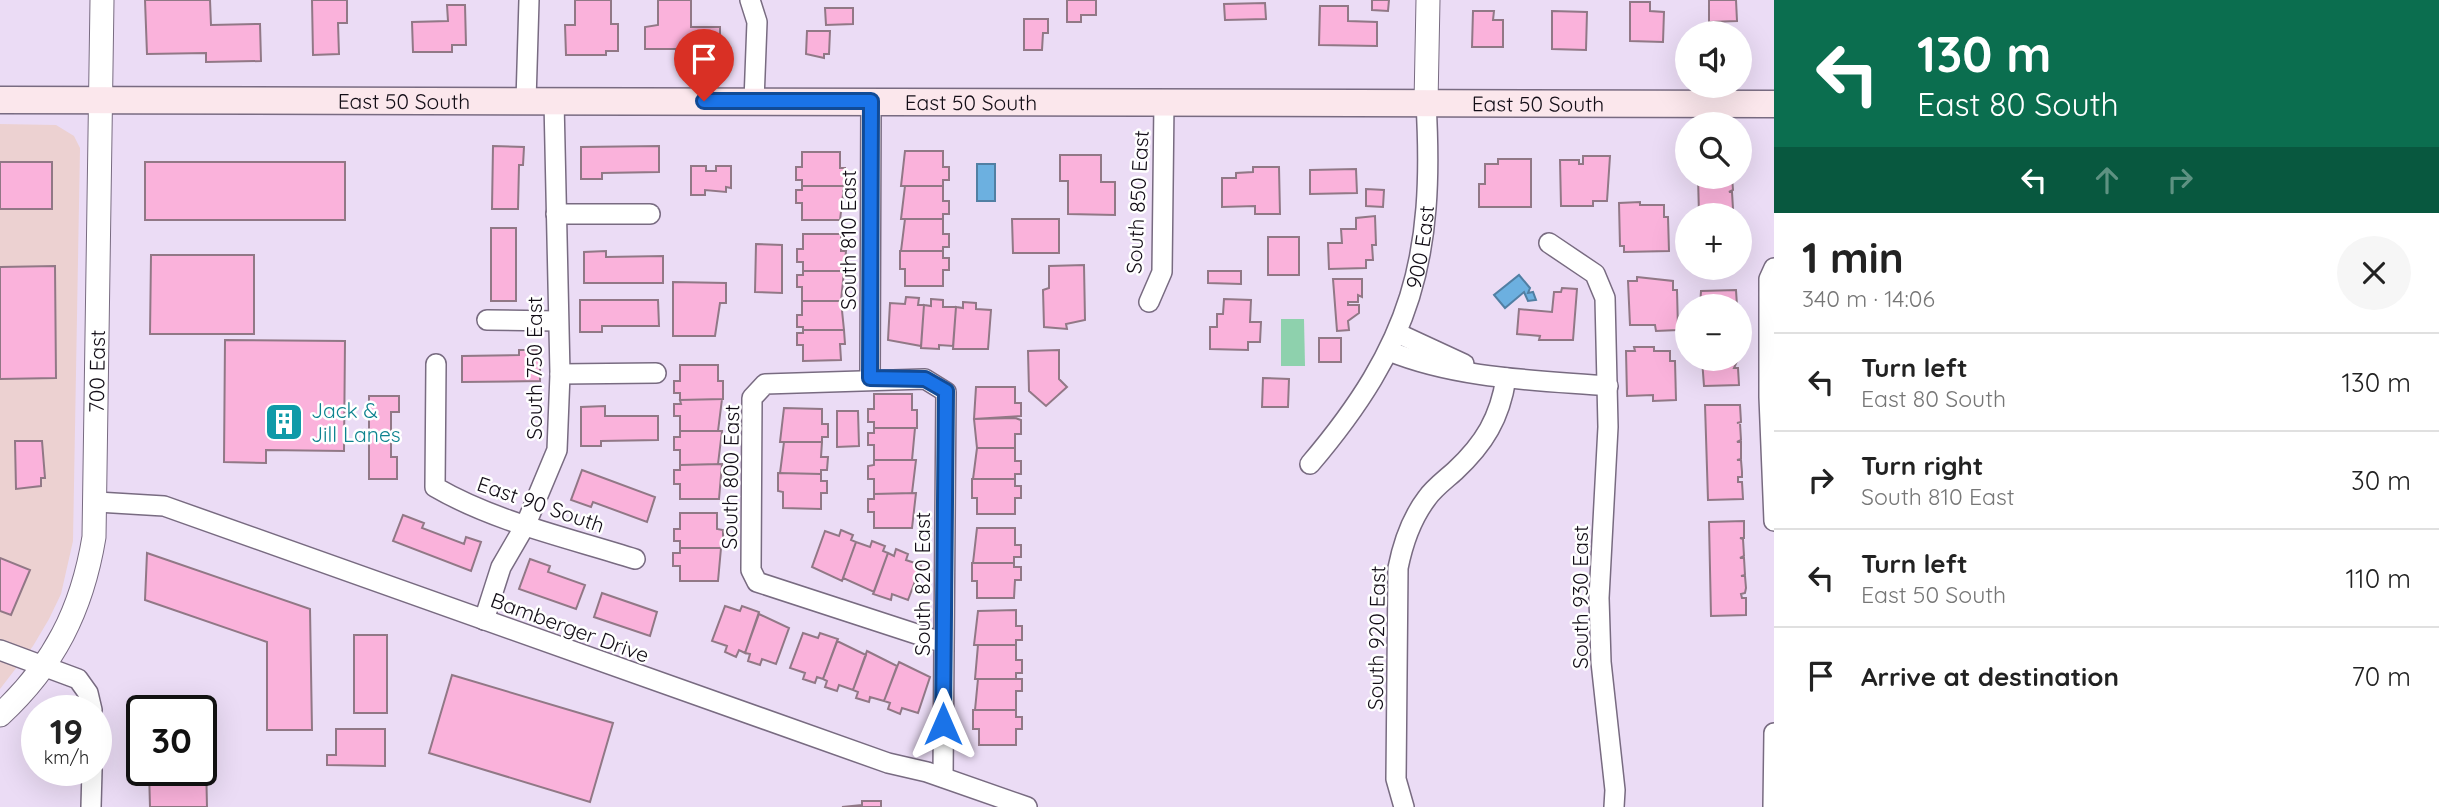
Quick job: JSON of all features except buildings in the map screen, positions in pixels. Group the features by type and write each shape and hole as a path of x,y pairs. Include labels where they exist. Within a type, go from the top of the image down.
{"main road":[{"name":"East 50 South","path":"0,100 1774,104"}],"street":[{"name":"700 East","path":"0,715 44,669 78,601 86,578 97,502 102,0"},
{"path":"526,101 529,0"},
{"path":"750,0 757,22 754,100"},
{"name":"900 East","path":"1310,464 1359,403 1393,342 1416,277 1427,225 1428,0"},
{"name":"South 750 East","path":"484,620 501,567 526,524 557,450 560,374 554,101"},
{"name":"South 810 East","path":"870,378 871,101"},
{"name":"South 850 East","path":"1149,302 1161,272 1164,102"},
{"path":"556,214 650,214"},
{"name":"South 930 East","path":"1549,243 1595,274 1605,298 1608,427 1599,597 1602,676 1615,790 1614,807"},
{"path":"1773,268 1769,279 1774,521"},
{"path":"487,320 558,321"},
{"path":"1393,342 1424,365 1497,377 1608,386"},
{"name":"East 90 South","path":"436,364 435,487 454,498 526,524 635,559"},
{"path":"560,374 656,373"},
{"name":"South 920 East","path":"1404,807 1396,779 1398,568 1402,548 1417,512 1429,495 1472,455 1496,422 1497,377"},
{"name":"South 800 East","path":"870,378 765,384 752,398 751,570 757,582 944,643"},
{"name":"South 820 East","path":"870,378 925,379 946,391 943,778"},
{"name":"Bamberger Drive","path":"97,502 164,506 888,763 943,778 1027,807"},
{"path":"0,650 44,669 78,679 88,695"},
{"path":"1773,807 1774,733"},
{"path":"91,807 92,786"}],"shaded area":[{"path":"0,124 56,125 74,136 80,148 73,541 61,594 49,619 33,646 0,689"}],"green space":[{"path":"1281,319 1304,319 1305,366 1281,366"}],"water":[{"path":"977,164 995,164 995,201 977,201"},
{"path":"1519,275 1530,288 1528,293 1533,292 1536,300 1528,301 1524,292 1505,308 1494,295"}],"place":[{"name":"Jack & Jill Lanes","path":"284,422"}],"route":[{"path":"704,101 871,101 870,378 925,379 946,391 943,724"}]}
